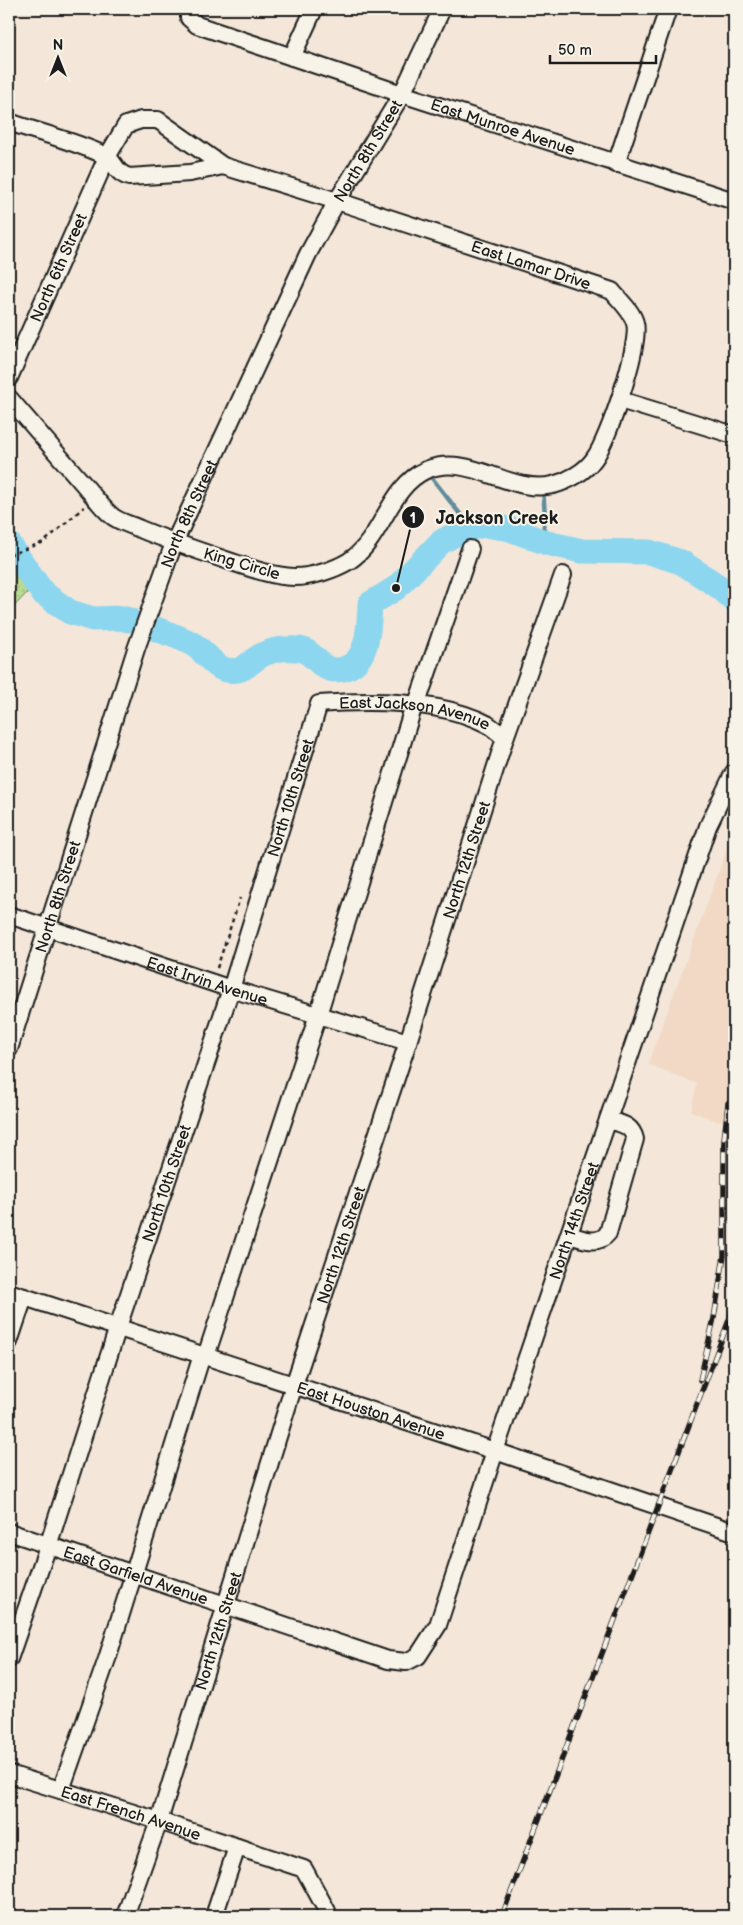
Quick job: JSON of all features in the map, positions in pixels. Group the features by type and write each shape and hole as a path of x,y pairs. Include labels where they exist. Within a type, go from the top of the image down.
{"street":[{"path":"292,57 314,9"},
{"name":"North 8th Street","path":"9,1049 136,649 174,543 308,254 337,201 402,94 442,9"},
{"path":"616,164 668,9"},
{"name":"East Munroe Avenue","path":"189,14 197,25 402,94 734,201"},
{"name":"East Lamar Drive","path":"106,157 126,126 141,120 158,120 223,166 337,201 612,291 629,311 636,325 635,343 620,400"},
{"name":"East Lamar Drive","path":"9,122 84,147 106,157 120,174 129,176 190,173 223,166"},
{"name":"North 6th Street","path":"9,378 106,157"},
{"name":"King Circle","path":"9,398 113,517 174,543 262,572 295,577 316,574 350,560 368,543 400,493 412,479 426,470 442,466 460,466 535,486 552,485 568,479 583,470 594,459 620,400"},
{"path":"620,400 734,435"},
{"path":"61,1790 107,1658 132,1574 318,1015 415,706 470,549"},
{"name":"North 12th Street","path":"125,1916 159,1821 294,1385 408,1042 505,738 562,575"},
{"name":"East Jackson Avenue","path":"319,704 343,702 415,706 461,714 488,725 505,738"},
{"name":"North 10th Street","path":"9,1659 231,989 319,704"},
{"name":"North 14th Street","path":"406,1662 418,1656 438,1625 495,1451 708,826 734,772"},
{"name":"East Irvin Avenue","path":"9,915 231,989 408,1042"},
{"path":"569,1235 593,1242 600,1240 608,1233 635,1139 633,1130 608,1120"},
{"path":"9,1342 16,1294"},
{"name":"East Houston Avenue","path":"16,1294 495,1451 734,1532"},
{"name":"East Garfield Avenue","path":"9,1532 388,1660 406,1662"},
{"name":"East French Avenue","path":"9,1774 304,1869 327,1911 326,1916"},
{"path":"214,1916 244,1849"}],"path":[{"path":"9,555 44,542 84,507"},
{"path":"216,971 240,898"}],"shaded area":[{"path":"734,830 734,1120 716,1121 691,1111 697,1084 648,1064"}],"green space":[{"path":"9,541 39,580 9,612"}],"waterway":[{"path":"428,473 471,528"},
{"path":"542,542 545,516 543,489"},
{"path":"156,629 194,645 214,663 224,669 240,669 259,657 280,649 302,650 321,665 335,670 343,669 354,664 363,650 368,631 370,604 396,588 441,542 463,530 484,525 510,529 547,543 582,551 649,552 681,562 721,588 734,600"},
{"path":"9,544 43,593 70,612 93,619 121,618 129,620"}],"railway":[{"path":"700,1380 714,1318 724,1256 724,1140 728,1103"},
{"path":"502,1916 734,1307"}],"place":[{"name":"Jackson Creek","path":"396,588"}]}
